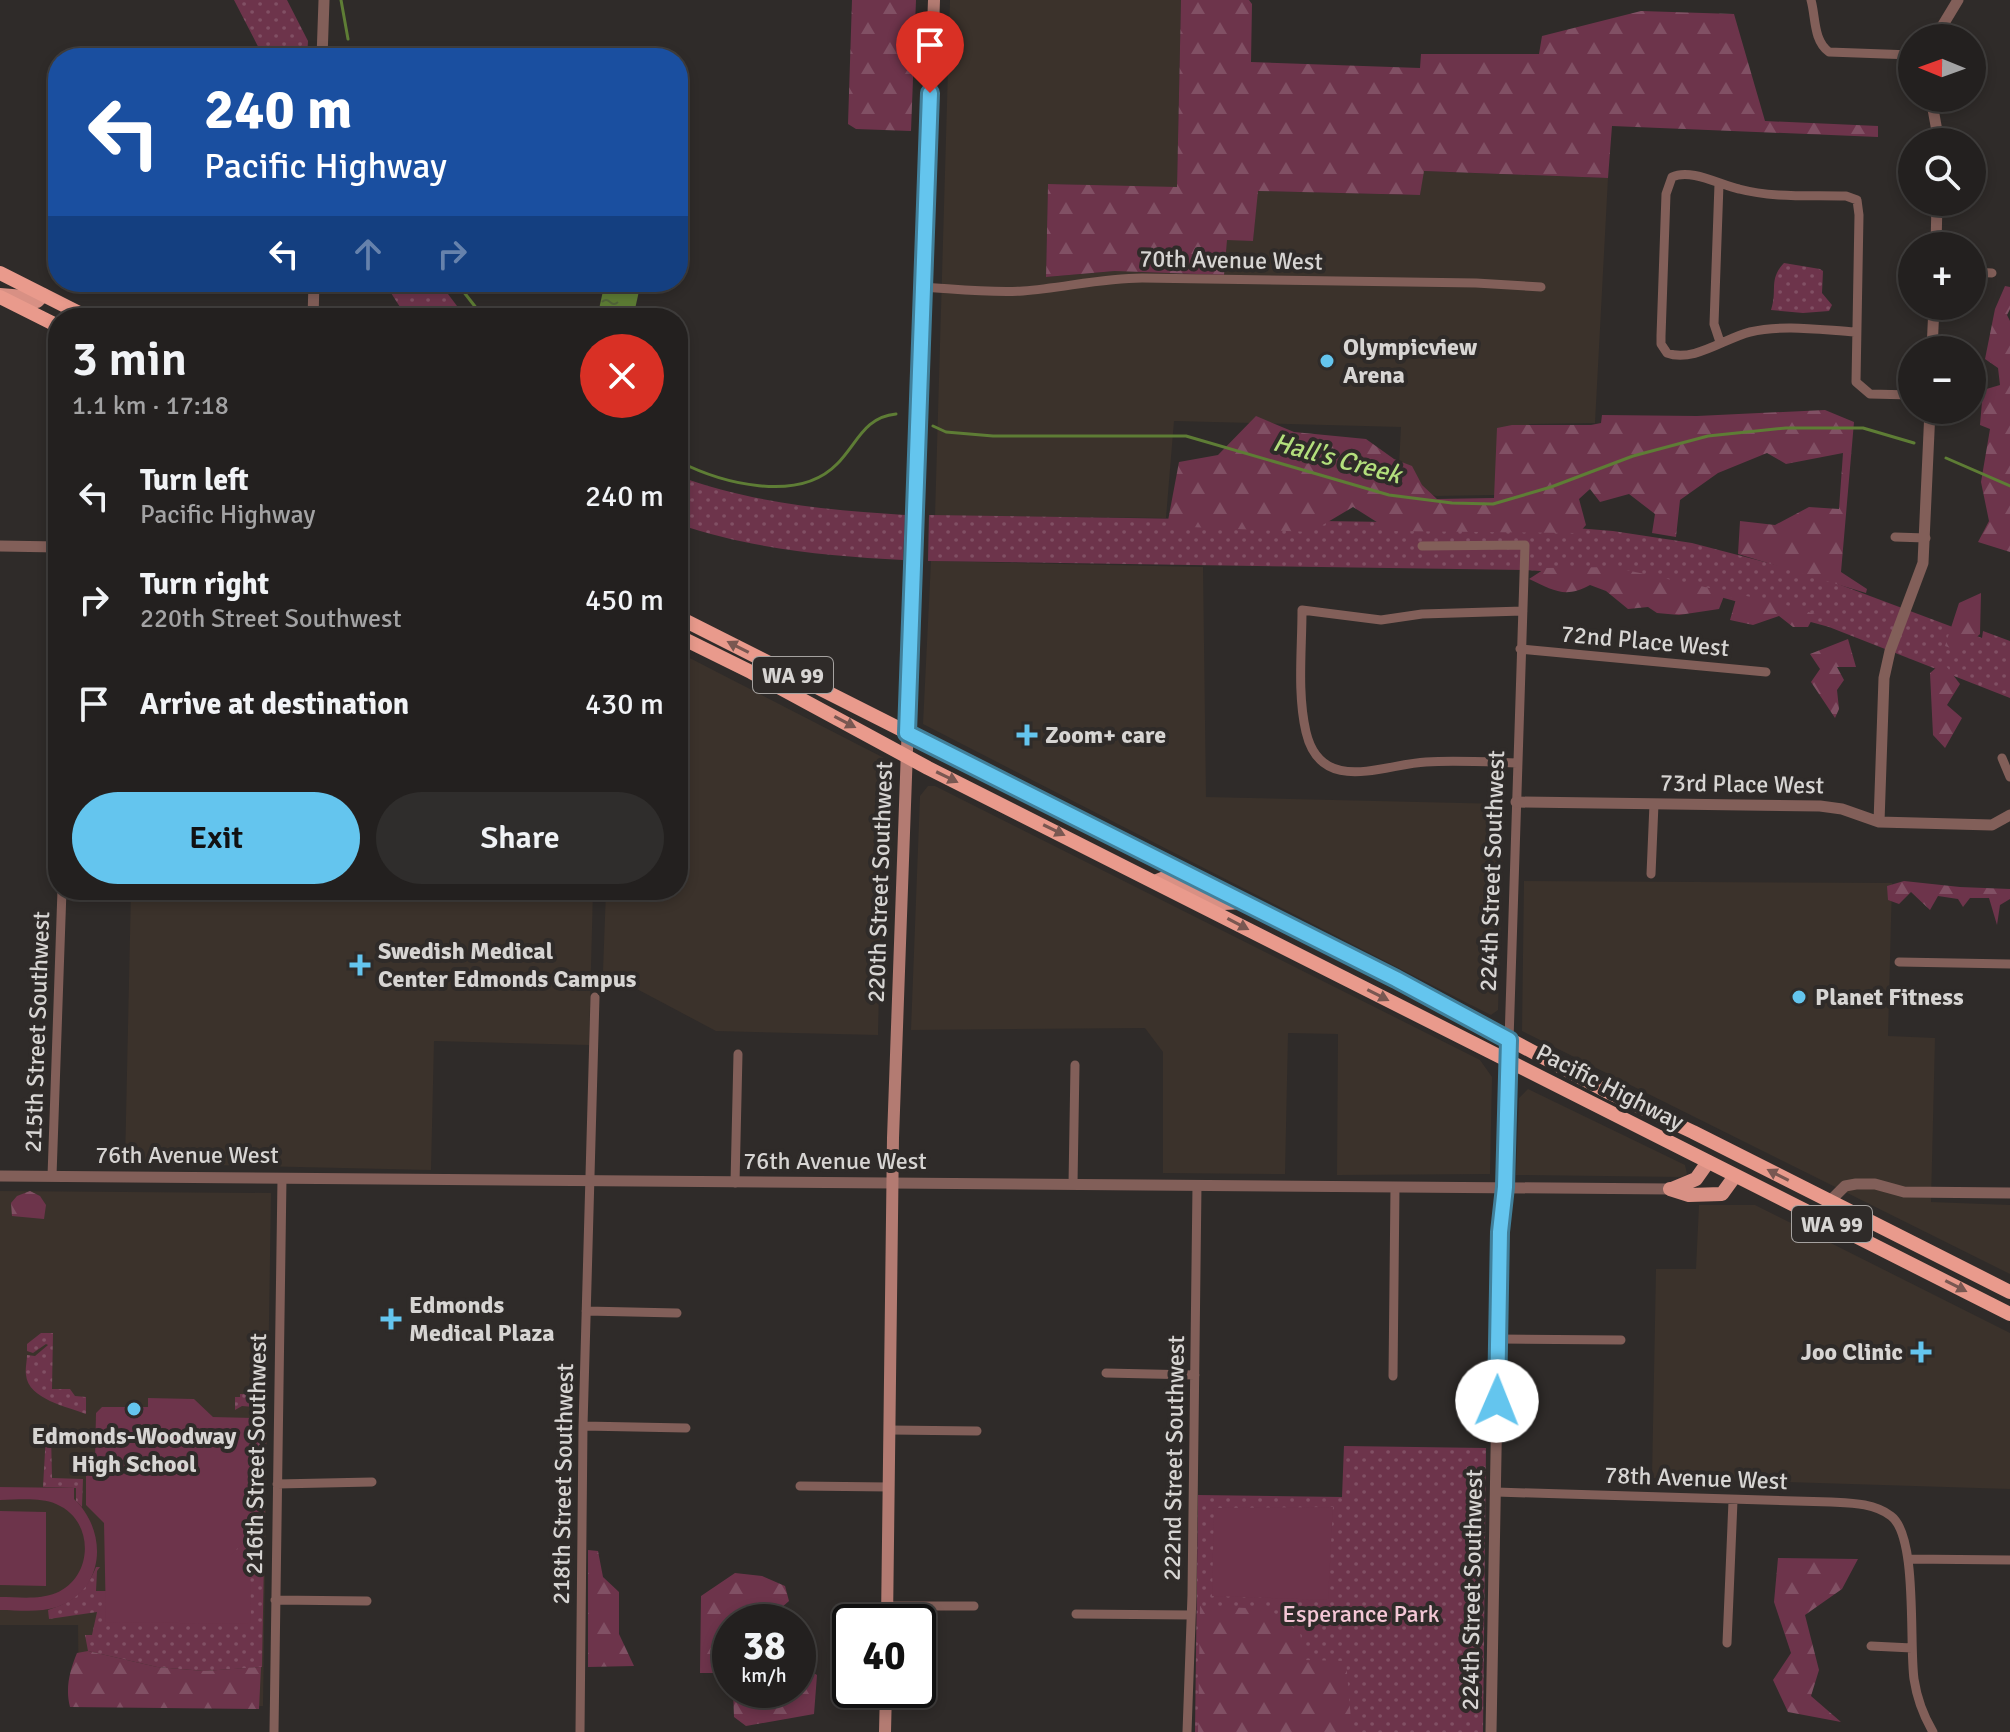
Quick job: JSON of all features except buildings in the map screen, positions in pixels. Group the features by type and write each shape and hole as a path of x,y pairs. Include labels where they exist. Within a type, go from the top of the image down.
{"highway":[{"path":"0,273 69,308"},
{"path":"0,296 48,321"},
{"name":"Pacific Highway","path":"688,622 1396,979 1635,1106 1693,1132 2010,1292"},
{"name":"Pacific Highway","path":"688,641 1307,960 1509,1059 2010,1314"}],"main road":[{"name":"220th Street Southwest","path":"888,1604 891,1184 934,0"},
{"path":"0,296 37,301 43,295"},
{"path":"1157,881 1167,877 1224,903 1243,902"},
{"path":"1670,1189 1696,1179 1708,1162"},
{"path":"1670,1189 1689,1195 1722,1194 1735,1176"},
{"path":"885,1732 886,1708"}],"street":[{"path":"322,48 324,0"},
{"path":"1811,0 1817,36 1829,52 1898,54"},
{"path":"1943,24 1958,0"},
{"path":"1855,332 1765,330 1720,342 1705,350 1677,356 1667,353 1663,349 1661,336 1669,181 1683,173 1765,194 1852,196 1857,200 1856,382 1870,394 1898,395"},
{"path":"1719,184 1714,324 1720,342"},
{"path":"1986,273 1992,273"},
{"name":"70th Avenue West","path":"922,287 984,292 1025,291 1142,278 1476,283 1541,287"},
{"path":"1879,822 1884,678 1890,651 1923,563 1930,424"},
{"path":"1895,537 1926,538"},
{"name":"224th Street Southwest","path":"1422,546 1525,545 1506,1171 1500,1232 1491,1732"},
{"path":"0,546 48,547"},
{"path":"1517,763 1444,760 1417,762 1372,772 1333,769 1316,756 1307,735 1302,704 1302,610 1381,620 1422,614 1523,611"},
{"name":"72nd Place West","path":"1520,649 1766,672"},
{"path":"2002,758 2010,777"},
{"name":"73rd Place West","path":"1516,802 1828,806 1879,822 1992,825 2010,815"},
{"path":"1651,874 1654,804"},
{"name":"215th Street Southwest","path":"52,1176 62,900"},
{"path":"1899,962 2010,964"},
{"name":"218th Street Southwest","path":"580,1732 583,1426 595,997"},
{"path":"735,1183 738,1054"},
{"path":"1073,1184 1075,1065"},
{"path":"1476,1187 1506,1171"},
{"name":"76th Avenue West","path":"0,1176 1670,1189"},
{"name":"216th Street Southwest","path":"274,1732 282,1178"},
{"path":"1830,1201 1850,1184 1875,1184 1896,1190 2010,1193"},
{"name":"222nd Street Southwest","path":"1187,1732 1197,1185"},
{"path":"1393,1376 1395,1187"},
{"path":"586,1311 677,1313"},
{"path":"1499,1339 1621,1340"},
{"path":"1106,1373 1195,1375"},
{"path":"583,1426 686,1428"},
{"path":"890,1430 977,1431"},
{"path":"277,1484 372,1482"},
{"path":"800,1486 889,1487"},
{"name":"78th Avenue West","path":"1496,1492 1856,1504 1878,1508 1893,1517 1903,1533 1908,1559"},
{"path":"1727,1643 1733,1501"},
{"path":"1933,1732 1919,1702 1912,1648 1908,1559 2010,1560"},
{"path":"275,1600 367,1601"},
{"path":"936,1606 974,1606"},
{"path":"1076,1614 1191,1615"},
{"path":"1871,1646 1912,1648"}],"shaded area":[{"path":"950,0 1181,0 1177,188 1048,184 1046,277 1115,271 1227,239 1253,241 1257,191 1420,195 1423,171 1608,178 1595,423 1529,424 1520,487 1495,495 1436,496 1398,483 1401,427 1174,421 1166,518 935,516"},
{"path":"931,561 1203,567 1206,797 1504,804 1498,1010 1491,1015 923,724"},
{"path":"688,657 884,758 878,1035 716,1031 603,971 606,900 688,900"},
{"path":"928,786 935,786 1480,1060 1492,1077 1490,1174 1337,1175 1338,1034 1288,1033 1285,1174 1163,1173 1163,1052 1145,1028 911,1030 920,796"},
{"path":"1524,881 1892,883 1888,1036 1935,1038 1931,1202 2010,1205 2010,1274 1522,1031"},
{"name":"Swedish Medical Center Edmonds Campus","path":"131,900 593,900 589,1045 434,1041 431,1170 125,1163"},
{"path":"1528,1089 1685,1165 1687,1174 1682,1177 1516,1175 1519,1098"},
{"name":"Edmonds-Woodway High School","path":"0,1191 271,1193 263,1706 79,1705 78,1625 0,1625"},
{"path":"1699,1205 1755,1205 2010,1333 2010,1489 1652,1478 1656,1269 1696,1269"}],"green space":[{"path":"234,0 287,0 308,41 308,48 259,48"},
{"path":"852,0 916,0 911,131 856,129 848,124"},
{"path":"1181,0 1249,0 1252,4 1251,62 1420,68 1421,54 1539,54 1542,36 1641,11 1734,14 1765,121 1878,126 1878,137 1612,126 1608,178 1424,171 1420,195 1258,191 1253,241 1227,240 1224,275 1115,271 1046,277 1048,184 1177,187"},
{"path":"1784,263 1823,271 1822,293 1832,305 1829,311 1803,313 1771,310 1776,275"},
{"path":"2005,286 2010,287 2007,315 2010,321 2010,552 1978,542 1989,521 1981,482 1990,429 1980,424 1986,424 1986,389 2000,385 1998,368 1986,360 1995,309"},
{"path":"390,292 446,292 458,308 401,308"},
{"path":"1825,410 1854,422 1841,572 1867,589 1866,593 1738,554 1740,521 1775,525 1809,507 1839,509 1843,453 1786,464 1767,453 1718,473 1680,500 1676,537 1652,533 1655,514 1629,494 1600,502 1590,489 1579,499 1586,525 1579,533 1391,531 1353,507 1311,532 1167,526 1179,462 1218,455 1256,416 1294,432 1366,439 1394,459 1412,466 1422,485 1437,499 1494,498 1497,428 1512,425 1591,425 1601,423 1602,415 1697,416"},
{"path":"688,479 734,493 790,504 905,515 903,560 789,550 688,527"},
{"path":"929,515 1527,524 1613,531 1692,543 1814,575 1982,638 1983,631 2010,641 2010,698 1829,627 1713,595 1584,574 1525,570 928,561"},
{"path":"1612,567 1779,603 1815,614 1808,627 1793,627 1779,616 1753,625 1730,620 1736,599 1724,596 1719,609 1679,615 1657,613 1648,607 1628,609 1606,591 1590,585 1566,592 1529,579 1546,568"},
{"path":"1981,593 1980,634 1961,652 1945,646 1959,603"},
{"path":"1848,639 1856,667 1837,667 1844,680 1837,690 1839,709 1835,718 1811,682 1820,669 1810,654"},
{"path":"1943,662 1960,684 1947,705 1962,718 1945,748 1933,735 1930,673"},
{"path":"1904,881 2010,889 2010,899 2000,905 1997,925 1989,898 1970,898 1963,907 1958,899 1938,896 1930,910 1911,892 1899,904 1888,900 1887,886"},
{"path":"30,1191 40,1196 46,1205 44,1219 12,1216 11,1203 17,1196"},
{"path":"41,1333 53,1333 52,1389 70,1389 75,1396 86,1397 86,1414 50,1401 28,1383 27,1355 35,1356 48,1345 33,1353 27,1351 27,1344"},
{"path":"240,1394 267,1394 262,1667 204,1671 157,1667 88,1651 85,1635 92,1635 97,1612 49,1619 48,1610 64,1604 77,1594 96,1567 100,1567 96,1591 106,1591 254,1532 254,1407 242,1406 235,1410 235,1397 240,1397"},
{"path":"148,1398 194,1399 213,1417 254,1418 254,1532 231,1555 250,1555 251,1624 106,1622 104,1523 86,1505 86,1460 95,1459 96,1413 102,1407 148,1407"},
{"path":"51,1433 52,1478 83,1479 82,1507 76,1501 76,1488 43,1487 46,1434"},
{"name":"Esperance Park","path":"1344,1446 1486,1448 1483,1732 1195,1732 1198,1495 1342,1497"},
{"path":"0,1487 74,1488 74,1499 93,1527 97,1559 93,1574 73,1599 43,1610 0,1610 0,1597 43,1597 69,1585 78,1575 85,1548 78,1522 69,1512 43,1500 0,1500"},
{"path":"1333,1507 1328,1600 1212,1596 1214,1508"},
{"path":"0,1511 46,1512 46,1586 0,1585"},
{"path":"588,1550 598,1551 603,1577 619,1592 619,1634 634,1666 588,1667"},
{"path":"1778,1558 1858,1559 1842,1589 1805,1615 1819,1670 1811,1696 1841,1722 1788,1712 1773,1680 1791,1653 1774,1602"},
{"path":"735,1573 762,1576 785,1586 789,1601 786,1604 712,1604 712,1673 700,1673 701,1596"},
{"path":"1200,1606 1269,1609 1300,1633 1305,1660 1346,1661 1352,1732 1198,1732"},
{"path":"88,1651 157,1667 204,1671 261,1667 259,1709 70,1707 68,1686 72,1666 77,1653"},
{"path":"734,1708 814,1708 814,1714 746,1726 734,1717"}],"water":[{"path":"603,292 639,292 635,308 599,308"}],"waterway":[{"name":"Hall's Creek","path":"341,0 348,39"},
{"name":"Hall's Creek","path":"464,292 476,308"},
{"name":"Hall's Creek","path":"688,465 759,486 802,484 821,476 837,464 876,420 896,414"},
{"name":"Hall's Creek","path":"933,426 946,432 993,436 1186,436 1389,495 1452,503 1493,504 1551,487 1633,456 1708,436 1786,428 1863,428 1914,443"},
{"name":"Hall's Creek","path":"1946,458 2010,486"}],"place":[{"name":"Olympicview Arena","path":"1327,361"},
{"name":"Zoom+ care","path":"1027,735"},
{"name":"Swedish Medical Center Edmonds Campus","path":"360,965"},
{"name":"Planet Fitness","path":"1799,997"},
{"name":"Edmonds Medical Plaza","path":"391,1319"},
{"name":"Joo Clinic","path":"1921,1352"},
{"name":"Edmonds-Woodway High School","path":"134,1409"}],"route":[{"path":"930,93 907,733 1396,979 1509,1040 1505,1187 1500,1232 1497,1401"}]}
